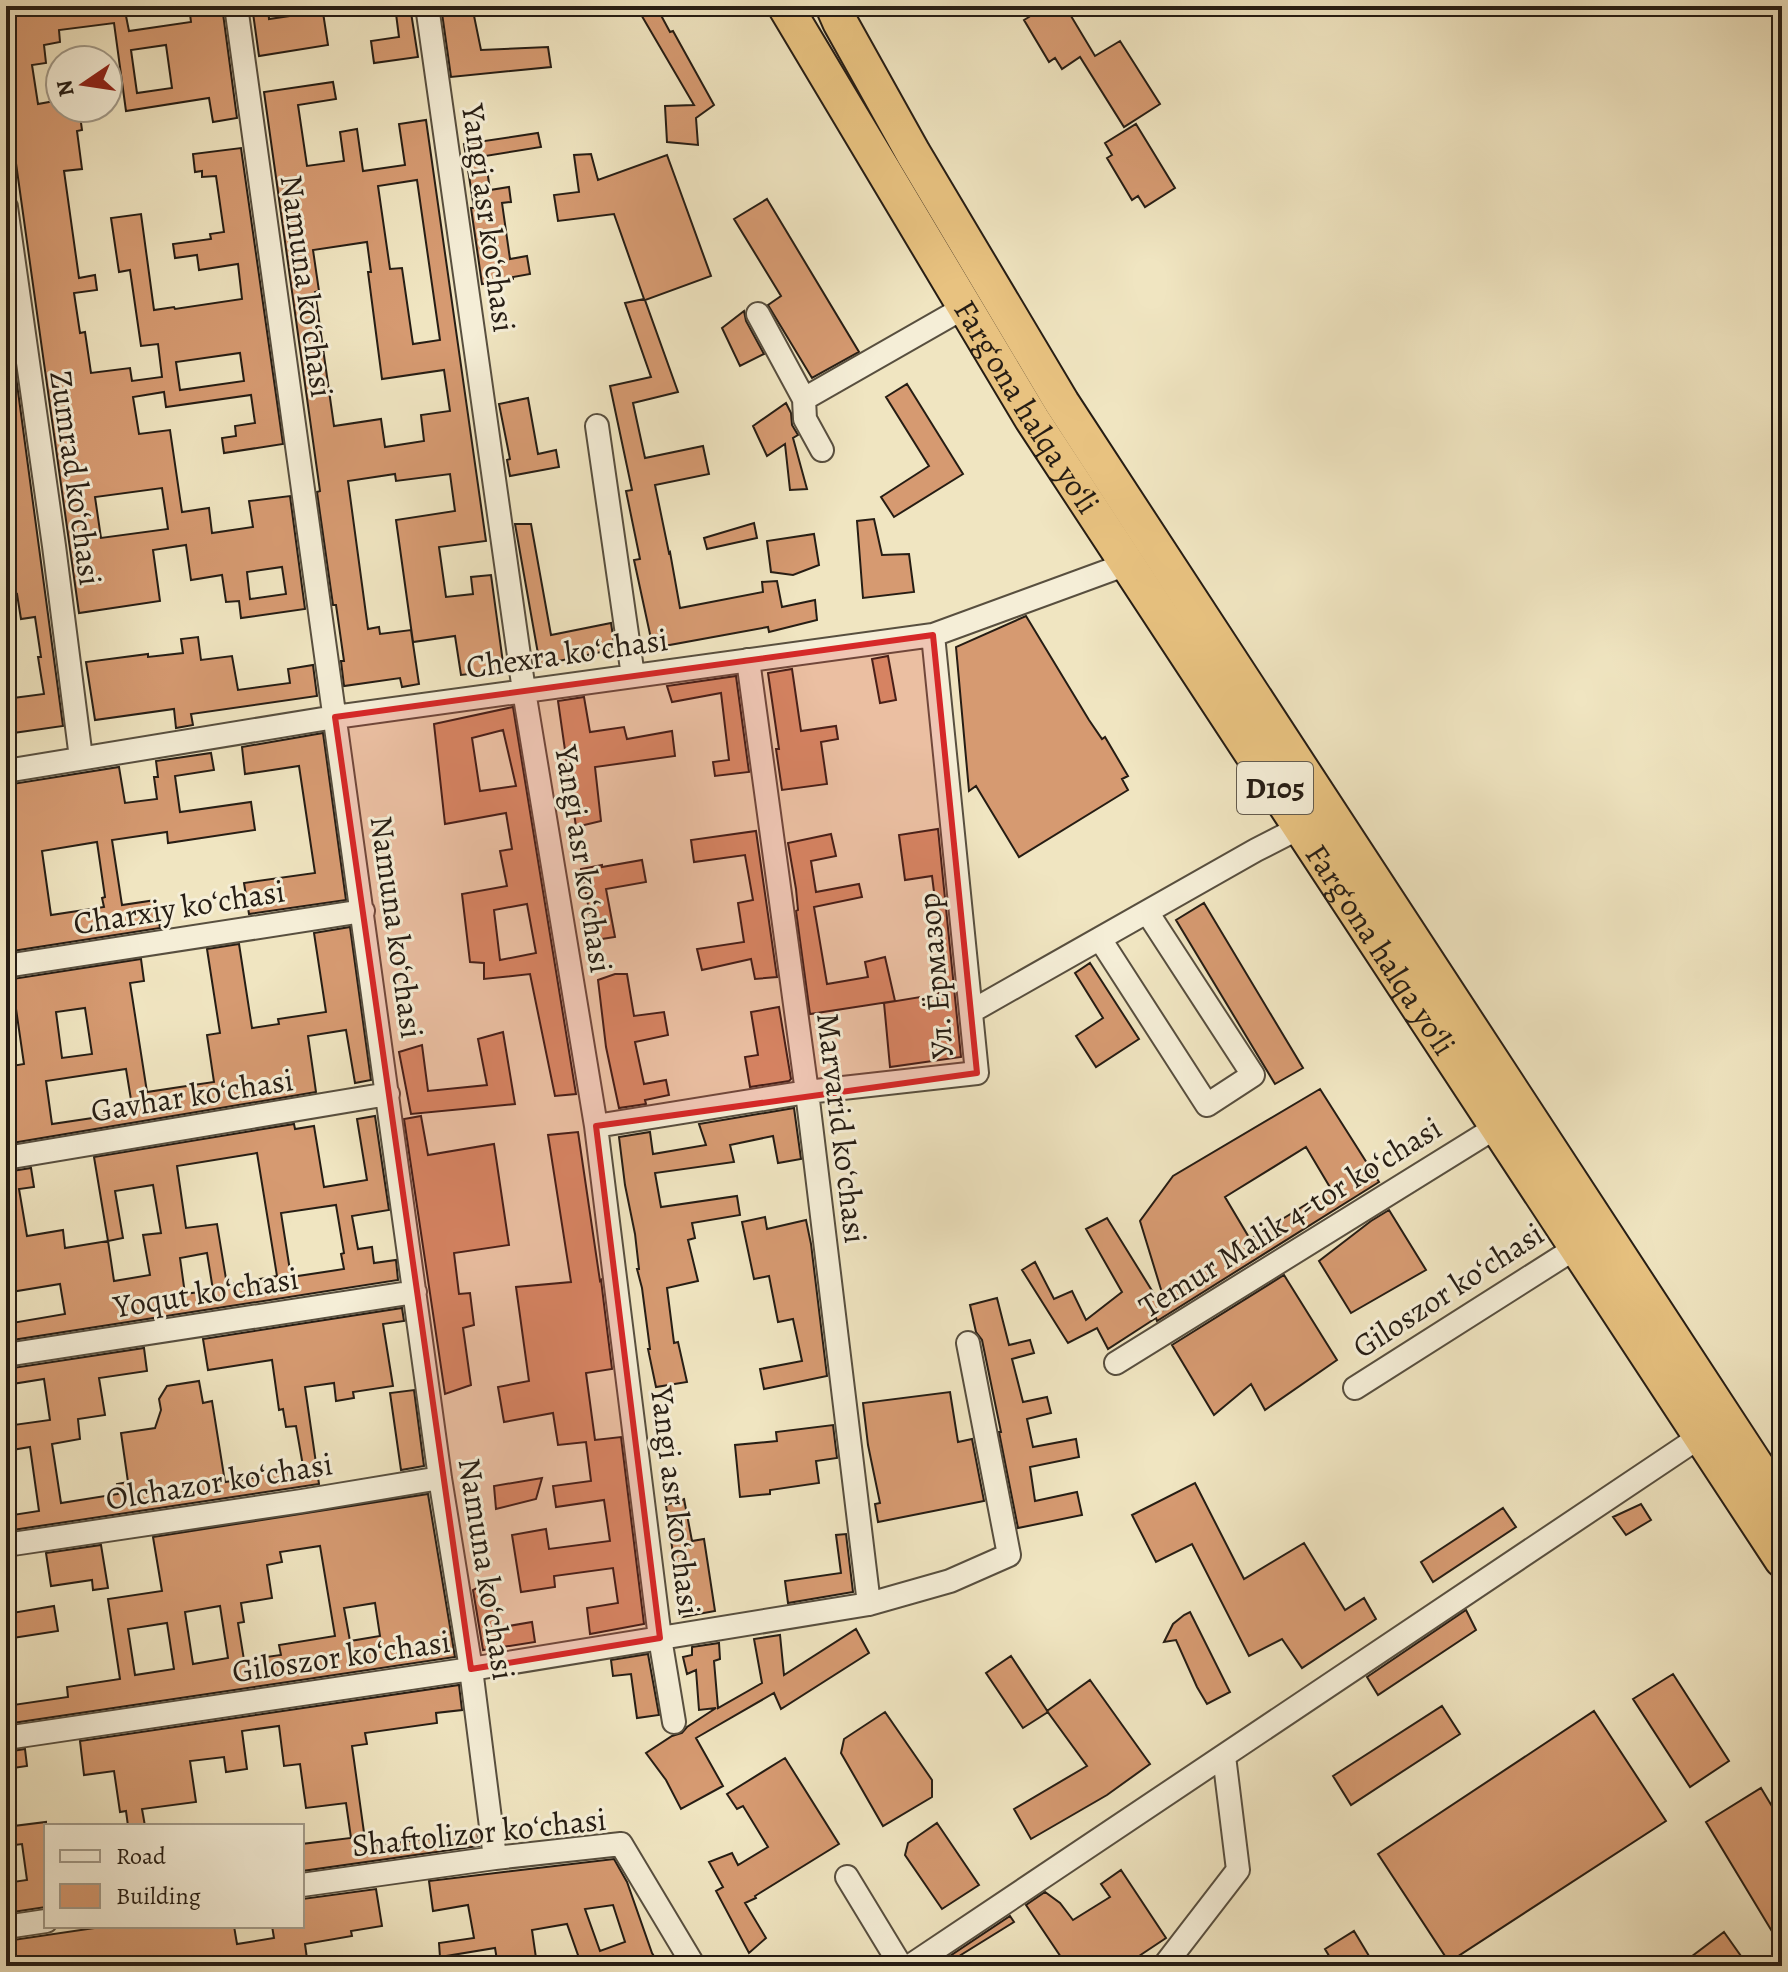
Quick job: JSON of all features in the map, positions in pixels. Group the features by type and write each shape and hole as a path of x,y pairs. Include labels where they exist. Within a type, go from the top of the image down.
{"highway":[{"name":"Farg‘ona halqa yo‘li","path":"785,6 1032,419 1577,1247 1634,1307 1701,1436 1782,1560"},
{"name":"Farg‘ona halqa yo‘li","path":"833,6 913,153 1062,403 1634,1307 1782,1505"}],"street":[{"name":"Namuna koʻchasi","path":"236,6 440,1478 471,1669 495,1858"},
{"name":"Yangi asr koʻchasi","path":"427,6 524,691 596,1126 660,1638 674,1722"},
{"name":"Zumrad koʻchasi","path":"6,207 81,758"},
{"path":"804,399 965,307"},
{"path":"758,314 804,399 805,419 822,450"},
{"path":"597,426 633,676"},
{"name":"Chexra koʻchasi","path":"6,771 335,717 933,635 1127,564"},
{"name":"Ул. Ёрмазор","path":"596,1126 807,1092 977,1073 933,635"},
{"name":"Marvarid koʻchasi","path":"748,660 807,1092 869,1604"},
{"path":"972,1011 1301,827"},
{"name":"Charxiy koʻchasi","path":"6,966 363,911"},
{"path":"1100,939 1207,1105 1253,1075 1147,912"},
{"name":"Gavhar koʻchasi","path":"6,1158 388,1094"},
{"name":"Temur Malik 4-tor koʻchasi","path":"1116,1363 1498,1126"},
{"name":"Giloszor koʻchasi","path":"1355,1388 1577,1247"},
{"name":"Yoqut koʻchasi","path":"6,1355 415,1292"},
{"name":"Giloszor koʻchasi","path":"6,1738 471,1669 869,1604 950,1581 1009,1555 968,1343"},
{"path":"910,1966 1701,1436"},
{"name":"Olchazor koʻchasi","path":"6,1545 440,1478"},
{"path":"1164,1966 1238,1870 1224,1756"},
{"name":"Shaftolizor koʻchasi","path":"304,1885 621,1844 694,1966"},
{"path":"847,1877 901,1966"},
{"path":"6,1927 44,1921"}],"highlighted area":[{"path":"933,635 977,1073 596,1126 660,1638 471,1669 335,717"}],"building":[{"path":"6,6 124,6 129,31 191,22 189,6 222,6 237,118 213,122 209,98 126,111 124,44 117,44 114,23 59,30 60,42 44,44 44,63 32,65 38,104 44,103 44,124 81,124 82,130 77,131 82,169 64,171 79,278 95,275 97,290 74,293 80,333 85,332 91,373 130,368 132,381 162,377 158,344 141,346 130,270 119,272 111,218 141,214 154,310 242,299 238,264 199,270 197,255 175,258 173,244 211,239 210,234 224,232 216,176 202,177 202,171 195,172 193,154 241,148 283,444 224,453 222,438 236,436 235,426 255,423 251,395 166,407 164,392 133,397 139,434 170,430 182,512 209,508 212,533 253,527 249,501 290,496 305,609 241,618 239,601 226,602 222,575 191,580 186,545 153,550 160,601 79,613 6,92","holes":["166,45 172,88 137,93 131,50","240,353 244,381 180,390 176,362","162,488 168,529 101,538 95,497","282,567 286,594 250,599 247,572"]},
{"path":"252,6 268,6 269,19 304,14 303,6 322,6 328,45 259,56"},
{"path":"395,6 410,6 418,57 374,63 371,41 399,37"},
{"path":"441,6 472,6 481,50 548,47 551,67 451,77"},
{"path":"636,6 656,6 714,105 696,118 698,145 667,142 665,106 694,105"},
{"path":"1023,6 1065,6 1095,56 1120,41 1160,104 1124,127 1080,57 1062,69 1055,58 1049,62 1024,20 1029,17"},
{"path":"333,82 336,99 298,105 307,166 344,161 340,132 357,129 363,171 405,165 399,124 426,120 486,541 439,547 446,597 473,594 471,577 491,575 504,670 461,675 455,636 413,642 396,520 455,511 450,474 396,481 395,474 348,481 368,629 379,627 380,634 411,630 419,684 402,687 400,678 344,686 341,661 344,661 317,492 320,491 264,92","holes":["417,180 440,340 413,344 402,268 390,269 378,186","367,242 382,379 444,370 450,411 421,415 424,441 385,447 381,419 334,426 315,292 319,291 313,250"]},
{"path":"1136,124 1175,188 1145,207 1138,196 1132,200 1107,158 1112,155 1105,143"},
{"path":"538,133 541,147 485,156 490,190 509,187 511,202 502,203 510,259 527,256 530,274 482,284 464,144"},
{"path":"591,154 598,180 667,155 711,276 645,300 678,392 633,403 645,458 703,446 709,474 655,485 680,608 763,592 762,582 777,581 782,607 815,600 817,620 769,632 768,627 653,648 634,560 640,559 626,491 632,490 610,386 651,377 625,303 644,299 614,214 558,221 554,195 579,192 574,155"},
{"path":"767,199 859,352 812,378 768,305 781,296 734,219"},
{"path":"744,311 746,321 764,354 740,366 722,328"},
{"path":"15,369 63,726 6,734 6,699 44,694 35,617 21,619 17,594 6,596 6,549 10,548 6,522 6,370"},
{"path":"907,384 963,474 894,517 881,497 929,466 886,397"},
{"path":"528,398 538,454 556,450 559,467 510,476 507,460 510,459 499,404"},
{"path":"786,403 798,435 793,438 807,489 790,490 785,444 767,456 753,426"},
{"path":"874,519 882,555 909,554 914,592 863,598 857,521"},
{"path":"754,523 757,538 707,549 704,538"},
{"path":"515,524 531,524 551,635 611,623 615,649 540,665"},
{"path":"814,534 819,565 793,575 771,572 767,541"},
{"path":"1026,616 1089,720 1102,739 1105,737 1128,776 1122,779 1128,790 1019,857 976,786 969,791 956,647"},
{"path":"198,637 201,660 232,656 238,690 290,683 288,669 313,665 317,696 191,714 193,725 176,728 174,709 95,720 86,662 183,653 181,639"},
{"path":"888,656 896,700 880,703 872,659"},
{"path":"792,669 801,731 836,726 838,739 821,742 827,784 782,790 768,673"},
{"path":"736,676 749,772 715,776 713,762 729,760 721,693 672,702 667,686"},
{"path":"584,697 590,732 624,727 627,739 672,731 675,756 595,767 601,821 576,827 558,701"},
{"path":"513,707 576,1094 555,1096 530,974 484,979 484,963 470,962 462,894 507,886 500,851 512,849 506,813 445,824 434,724","holes":["503,730 516,786 480,791 472,738","527,904 536,953 500,960 494,910"]},
{"path":"323,733 346,900 249,914 244,883 315,873 299,766 245,774 242,747"},
{"path":"211,753 214,770 175,776 180,812 251,802 255,830 168,843 167,832 112,840 122,905 156,900 160,928 6,952 6,785 119,767 125,803 157,799 154,777 158,777 156,761","holes":["97,842 105,897 102,898 104,907 51,915 42,851"]},
{"path":"938,829 961,1057 890,1067 884,1003 939,994 937,981 945,979 932,876 905,880 899,835"},
{"path":"756,831 777,977 755,979 751,959 702,970 697,949 744,942 738,903 753,900 745,855 694,862 691,840"},
{"path":"831,834 836,856 811,861 816,892 859,884 862,897 814,907 827,984 868,977 865,962 885,957 895,1001 810,1014 788,843"},
{"path":"642,860 646,882 606,889 615,937 595,940 581,869"},
{"path":"1204,903 1303,1068 1275,1084 1176,920"},
{"path":"350,927 371,1080 355,1083 346,1030 308,1036 316,1092 6,1144 6,1127 12,1126 6,1067 24,1064 14,995 6,996 6,980 141,959 144,981 130,983 147,1092 214,1082 207,1035 220,1033 207,949 239,944 252,1028 279,1024 278,1019 326,1012 314,933","holes":["85,1008 92,1054 62,1058 56,1012","126,1069 133,1112 52,1124 46,1081"]},
{"path":"1090,963 1139,1039 1096,1067 1076,1036 1103,1018 1075,973"},
{"path":"615,974 627,974 634,1016 664,1012 668,1035 635,1042 644,1084 666,1080 669,1095 645,1100 646,1104 619,1108 606,1047 598,980"},
{"path":"779,1007 791,1079 750,1087 745,1057 758,1055 751,1012"},
{"path":"503,1032 515,1104 411,1114 399,1052 422,1045 428,1091 487,1085 478,1039"},
{"path":"1320,1089 1379,1182 1108,1349 1097,1328 1068,1343 1022,1270 1035,1262 1054,1299 1072,1291 1086,1320 1122,1292 1086,1229 1107,1218 1164,1310 1167,1309 1140,1221 1173,1176","holes":["1306,1147 1331,1189 1250,1239 1225,1197"]},
{"path":"794,1108 801,1159 778,1163 773,1136 730,1145 734,1162 655,1173 661,1207 737,1196 740,1215 692,1223 695,1238 688,1240 698,1281 667,1288 674,1343 678,1342 687,1382 656,1387 619,1137 650,1132 653,1154 706,1145 699,1124"},
{"path":"375,1116 389,1210 352,1216 358,1249 372,1247 374,1263 396,1260 398,1280 6,1341 6,1324 65,1314 60,1284 11,1292 6,1273 6,1172 31,1168 34,1187 19,1189 27,1236 63,1230 65,1248 108,1241 94,1157 294,1124 295,1129 314,1126 324,1187 367,1180 357,1119","holes":["257,1153 277,1276 227,1285 217,1224 186,1228 177,1166","153,1185 161,1233 143,1235 150,1275 114,1281 108,1241 123,1238 115,1191","336,1205 344,1269 291,1277 281,1213","207,1253 213,1290 185,1294 180,1258"]},
{"path":"421,1116 428,1155 494,1144 509,1245 454,1253 459,1294 470,1293 474,1325 463,1328 471,1385 445,1394 404,1119"},
{"path":"578,1132 612,1369 586,1373 595,1440 621,1437 644,1624 590,1634 587,1608 618,1603 613,1568 554,1576 555,1587 521,1592 512,1535 546,1529 549,1549 610,1541 604,1500 556,1507 553,1486 591,1481 586,1442 558,1445 553,1413 504,1422 498,1387 529,1381 516,1287 571,1282 548,1135"},
{"path":"1389,1210 1426,1270 1351,1313 1319,1261"},
{"path":"765,1217 767,1229 806,1220 827,1376 764,1389 760,1369 802,1361 793,1319 778,1322 769,1276 754,1279 742,1222"},
{"path":"1284,1275 1337,1360 1265,1410 1251,1384 1214,1415 1172,1345"},
{"path":"997,1298 1009,1345 1030,1340 1034,1353 1012,1359 1023,1402 1047,1397 1051,1413 1027,1419 1033,1447 1076,1439 1079,1457 1030,1467 1035,1501 1077,1492 1082,1515 1018,1528 982,1340 976,1332 970,1305"},
{"path":"402,1308 404,1321 383,1324 393,1386 353,1392 354,1398 336,1401 334,1383 305,1387 319,1484 6,1531 6,1516 39,1511 30,1447 6,1451 6,1426 50,1420 44,1379 6,1385 6,1369 144,1348 147,1371 99,1378 105,1415 78,1419 80,1439 52,1444 61,1503 118,1494 117,1484 128,1482 121,1433 155,1428 161,1410 159,1399 167,1386 199,1381 203,1403 212,1401 225,1482 253,1478 252,1474 303,1466 296,1426 286,1427 283,1409 279,1410 272,1360 208,1370 203,1339"},
{"path":"414,1390 424,1466 401,1470 390,1393"},
{"path":"950,1392 958,1442 972,1439 984,1501 878,1522 875,1504 880,1503 863,1403"},
{"path":"833,1425 837,1458 816,1461 819,1483 740,1497 735,1445 777,1441 776,1432"},
{"path":"542,1478 536,1499 496,1509 494,1486"},
{"path":"1195,1483 1244,1579 1304,1543 1345,1610 1364,1598 1376,1619 1302,1668 1282,1639 1249,1656 1192,1544 1156,1562 1132,1515"},
{"path":"428,1494 455,1657 6,1724 6,1706 68,1697 67,1687 120,1679 108,1599 162,1591 153,1537","holes":["320,1546 335,1636 279,1645 281,1655 244,1660 238,1623 244,1622 241,1603 272,1598 267,1565 282,1562 280,1552","375,1603 380,1636 350,1641 344,1608","220,1606 228,1658 193,1664 185,1612","167,1623 174,1669 135,1675 128,1629"]},
{"path":"684,1499 692,1541 704,1539 715,1611 682,1617 666,1505"},
{"path":"1641,1504 1651,1520 1626,1535 1613,1517"},
{"path":"1503,1508 1516,1527 1433,1582 1421,1562"},
{"path":"846,1534 853,1592 788,1603 785,1581 841,1573 836,1535"},
{"path":"101,1545 108,1588 93,1590 92,1580 51,1586 46,1553"},
{"path":"489,1582 497,1628 532,1622 535,1642 483,1650 473,1590"},
{"path":"54,1606 58,1631 6,1639 6,1614"},
{"path":"1466,1610 1476,1630 1378,1695 1367,1677"},
{"path":"1190,1612 1230,1692 1207,1704 1176,1640 1164,1642 1173,1624"},
{"path":"856,1629 869,1653 781,1709 774,1693 696,1738 723,1786 681,1809 666,1780 646,1753 682,1733 716,1708 699,1710 696,1670 687,1674 683,1657 692,1655 692,1647 719,1643 720,1659 714,1661 718,1708 762,1683 754,1639 780,1635 784,1675"},
{"path":"648,1654 659,1715 637,1718 631,1674 613,1676 611,1660"},
{"path":"1011,1656 1048,1712 1023,1728 986,1673"},
{"path":"1673,1674 1729,1761 1690,1787 1633,1699"},
{"path":"1090,1680 1150,1764 1107,1795 1031,1839 1014,1809 1087,1766 1047,1711"},
{"path":"459,1685 462,1710 436,1713 437,1723 365,1733 367,1744 352,1746 366,1847 477,1830 479,1846 304,1871 304,1844 351,1838 346,1803 306,1808 300,1764 284,1766 279,1726 242,1731 247,1769 226,1772 224,1757 190,1761 196,1802 142,1809 145,1824 128,1824 126,1811 120,1812 114,1771 84,1775 80,1741"},
{"path":"1442,1706 1460,1734 1351,1805 1333,1776"},
{"path":"1594,1711 1666,1821 1449,1962 1378,1854"},
{"path":"885,1712 932,1780 932,1797 883,1826 841,1753 844,1739"},
{"path":"25,1749 27,1766 6,1769 6,1752"},
{"path":"785,1758 839,1844 745,1903 766,1938 749,1953 716,1891 723,1887 709,1862 732,1853 738,1865 768,1847 743,1806 737,1809 727,1794"},
{"path":"1761,1788 1782,1823 1782,1948 1706,1822"},
{"path":"46,1822 44,1907 6,1913 6,1883 27,1880 22,1844 6,1846 6,1827"},
{"path":"937,1823 979,1885 942,1909 905,1855 908,1843"},
{"path":"614,1859 627,1882 652,1953 660,1966 640,1966 636,1959 615,1966 563,1966 579,1958 567,1924 532,1930 537,1965 498,1966 495,1948 440,1957 439,1943 474,1938 468,1905 433,1911 429,1881","holes":["613,1905 625,1942 600,1951 585,1909"]},
{"path":"1121,1870 1166,1938 1133,1960 1136,1966 1067,1966 1026,1905 1045,1892 1060,1903 1073,1920 1110,1897 1101,1884"},
{"path":"376,1889 382,1926 351,1931 352,1936 305,1944 308,1966 223,1966 222,1961 193,1966 146,1966 144,1957 112,1962 111,1957 71,1963 72,1966 6,1966 6,1941 94,1928 234,1928 237,1944 274,1938 272,1928 304,1928 304,1899"},
{"path":"1010,1916 1014,1922 943,1966 935,1966"},
{"path":"1354,1931 1375,1966 1335,1966 1325,1949"},
{"path":"1724,1932 1748,1966 1679,1966"}]}
